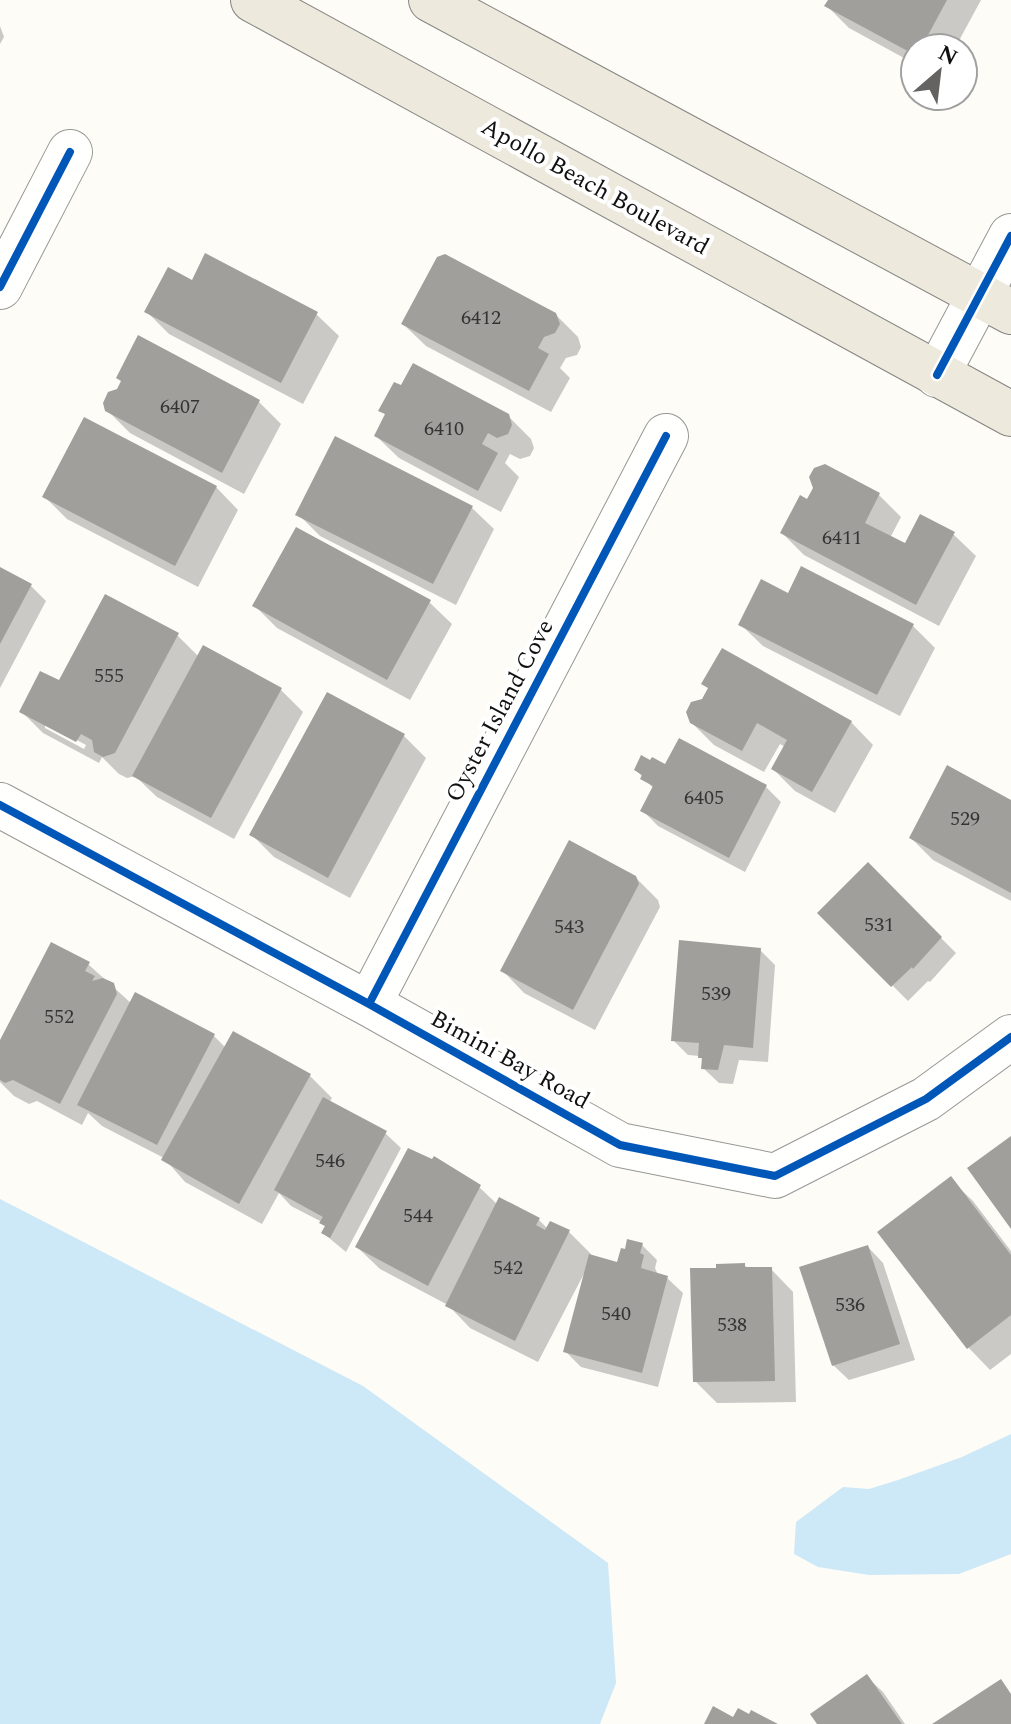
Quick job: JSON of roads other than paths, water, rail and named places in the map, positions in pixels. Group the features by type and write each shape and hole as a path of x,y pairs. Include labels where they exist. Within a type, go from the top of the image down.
{"main road":[{"name":"Apollo Beach Boulevard","path":"253,0 1011,414"},
{"path":"431,0 994,303"}],"street":[{"path":"0,287 70,152"},
{"path":"937,375 994,303 1011,236"},
{"name":"Oyster Island Cove","path":"369,1004 666,436"},
{"name":"Bimini Bay Road","path":"0,805 369,1004 620,1145 775,1176 926,1099 1011,1037"}],"water":[{"path":"0,1199 363,1386 608,1563 616,1683 600,1724 0,1724"},
{"path":"1011,1434 1011,1554 959,1574 869,1575 818,1567 794,1554 796,1522 843,1487 869,1489 898,1480 962,1457"}]}
